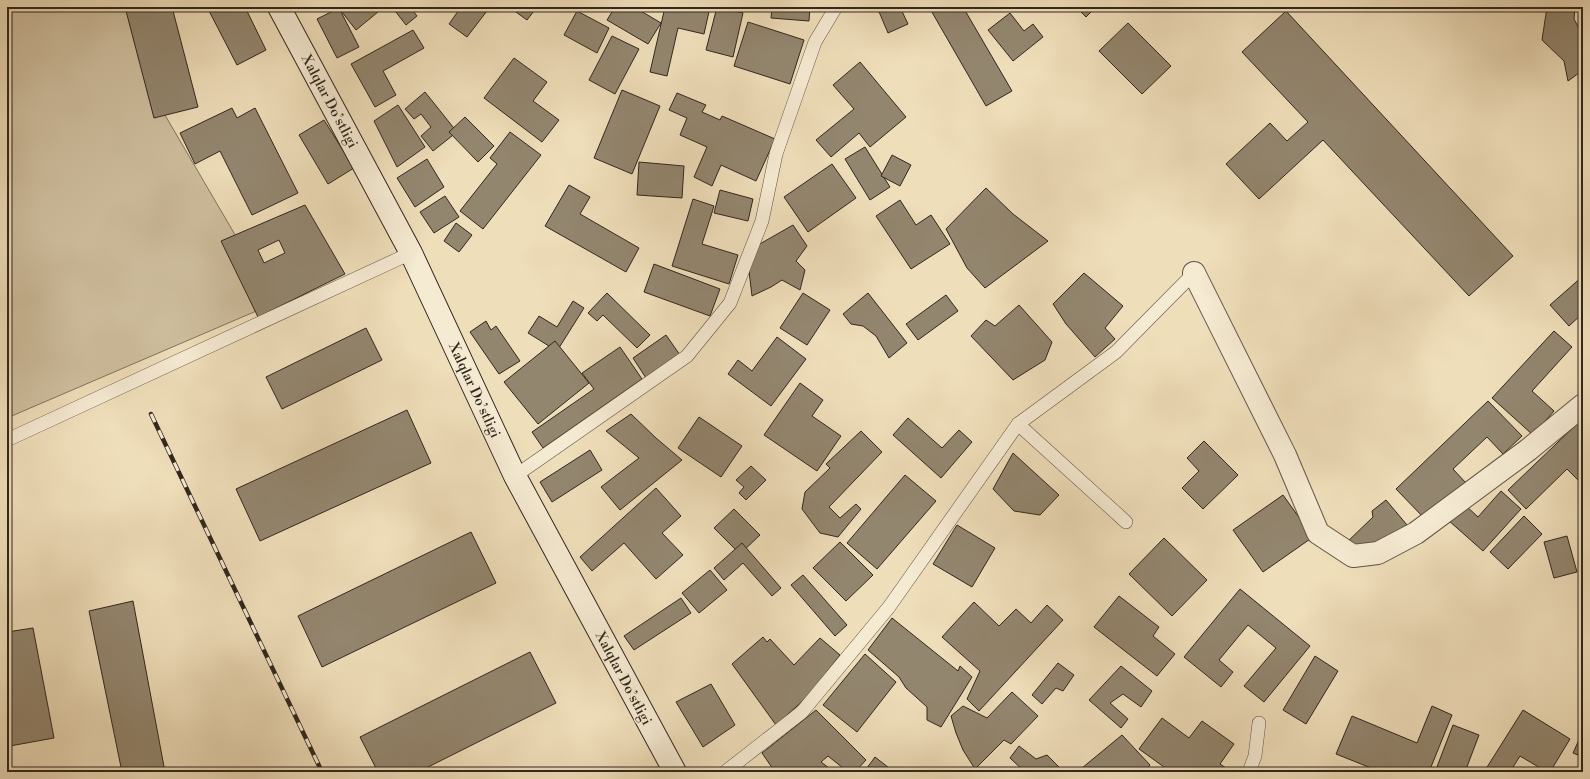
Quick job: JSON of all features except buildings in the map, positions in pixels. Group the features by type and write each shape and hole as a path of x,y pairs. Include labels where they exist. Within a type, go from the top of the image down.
{"main road":[{"name":"Xalqlar Do’stligi","path":"279,7 411,253 515,476 675,772"},
{"path":"1194,273 1285,455 1318,533 1353,556 1378,553 1416,532 1528,450 1583,405"}],"lane":[{"path":"515,476 687,356 730,303 762,221 776,154 815,42 836,7"},
{"path":"7,440 411,253"},
{"path":"725,772 802,712 889,607 1018,424 1116,352 1194,273"},
{"path":"1018,424 1126,522"},
{"path":"1249,772 1255,756 1259,723"}],"shaded area":[{"path":"7,7 125,7 162,110 275,303 7,418"}],"railway":[{"path":"151,414 322,772"}]}
